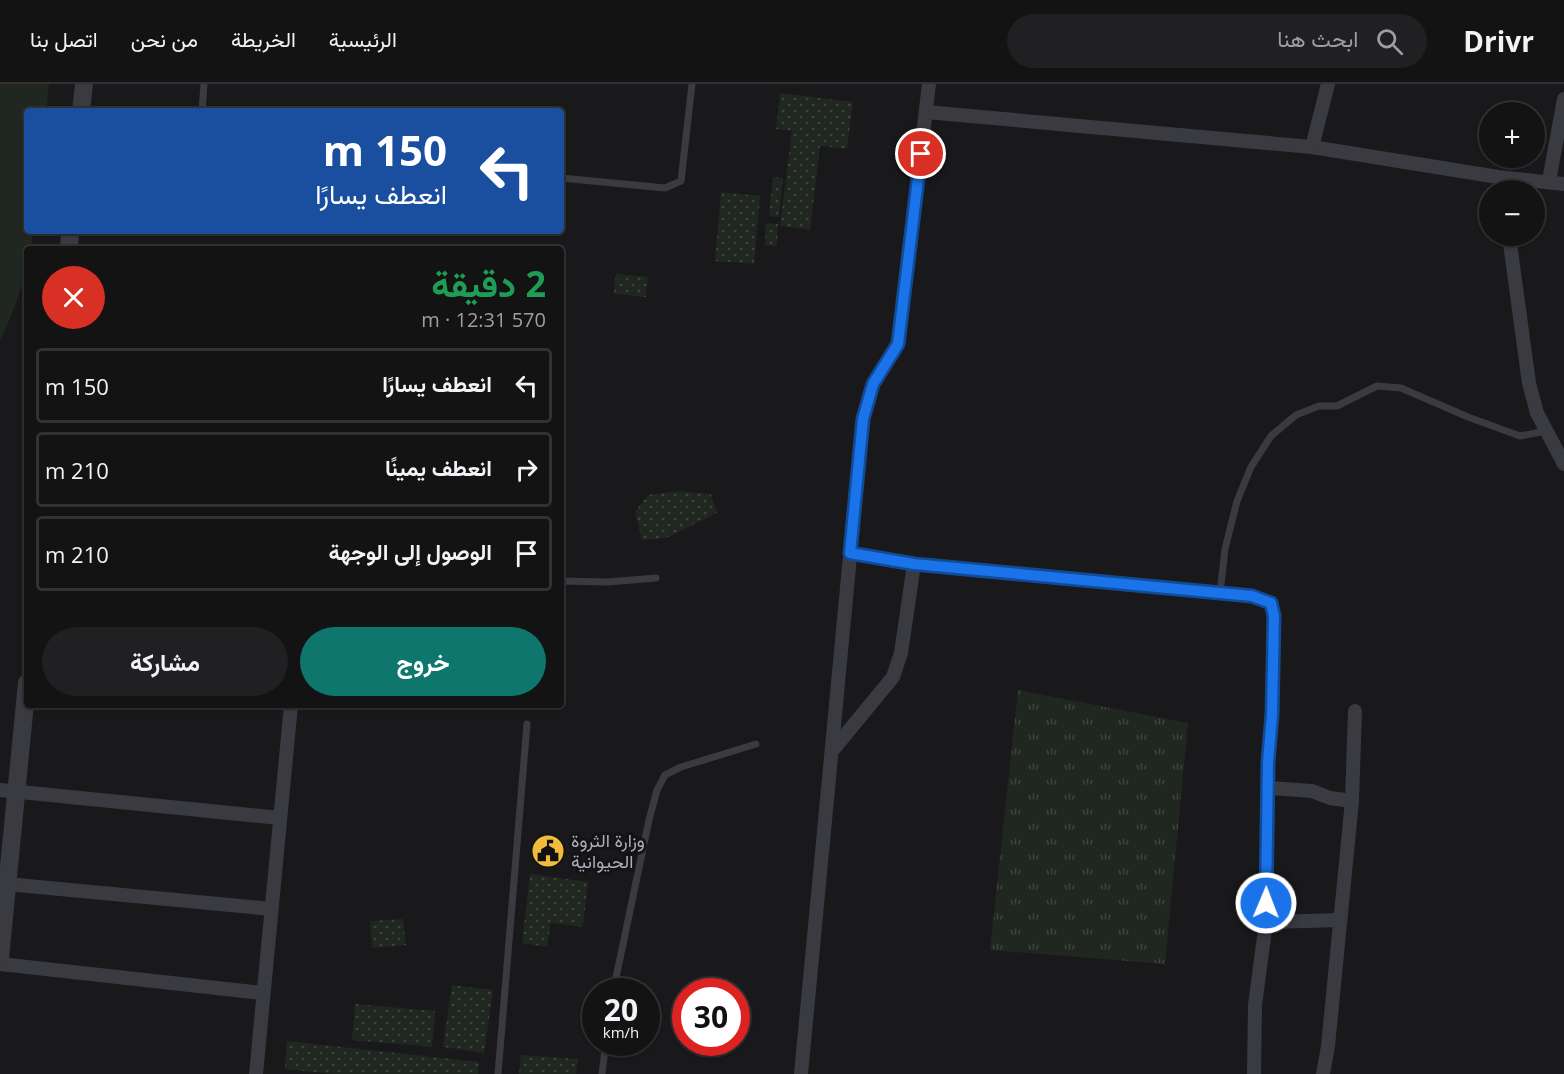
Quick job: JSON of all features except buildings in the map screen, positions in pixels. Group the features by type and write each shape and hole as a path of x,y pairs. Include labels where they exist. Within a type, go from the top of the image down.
{"street":[{"path":"81,108 84,84"},
{"path":"801,1074 863,419 873,384 898,344 929,84"},
{"path":"1312,147 1328,84"},
{"path":"1549,181 1564,99"},
{"path":"926,112 1312,147 1479,180"},
{"path":"1545,181 1564,184"},
{"path":"1510,246 1529,383 1537,414 1564,464"},
{"path":"850,553 914,564 1252,596 1271,603 1274,616 1272,715 1268,762 1266,922 1255,1005 1254,1074"},
{"path":"832,751 893,677 901,652 914,564"},
{"path":"0,958 8,790 24,700"},
{"path":"256,1074 291,708"},
{"path":"1323,1074 1328,1046 1352,801 1355,711"},
{"path":"1269,788 1312,791 1330,798 1352,801"},
{"path":"8,790 280,818"},
{"path":"5,876 271,909"},
{"path":"1266,922 1340,920"},
{"path":"0,964 262,993"}],"lane":[{"path":"202,108 204,84"},
{"path":"564,178 665,188 681,181 692,84"},
{"path":"1220,593 1225,549 1237,501 1251,467 1271,435 1296,415 1319,406 1337,406 1377,386 1401,388 1468,417 1521,436 1547,431"},
{"path":"564,581 608,582 656,578"},
{"path":"498,1074 527,724"},
{"path":"616,978 649,820 657,790 665,775 681,767 756,744"},
{"path":"602,1074 604,1056"}],"green space":[{"path":"0,84 49,84 46,108 24,108 24,234 33,234 31,246 24,246 22,284 0,341"},
{"path":"780,93 853,102 847,149 820,146 810,230 780,226 792,131 776,129"},
{"path":"773,177 783,178 779,217 769,216"},
{"path":"721,192 760,196 754,264 715,261"},
{"path":"766,223 778,224 777,246 765,245"},
{"path":"616,274 648,277 646,297 614,294"},
{"path":"677,491 711,494 717,513 666,538 642,540 635,512 648,495"},
{"path":"1018,690 1188,723 1165,964 990,950"},
{"path":"530,874 588,882 583,927 551,923 547,947 522,943"},
{"path":"403,919 406,945 372,948 370,921"},
{"path":"452,985 493,990 484,1053 443,1047"},
{"path":"355,1004 435,1011 432,1047 352,1040"},
{"path":"287,1041 479,1062 478,1074 333,1074 285,1069"},
{"path":"521,1055 578,1059 576,1074 519,1074"}],"place":[{"name":"وزارة الثروة الحيوانية","path":"548,851"}],"route":[{"path":"921,154 898,344 873,384 863,419 850,553 914,564 1252,596 1271,603 1274,616 1272,715 1268,762 1266,903"}]}
